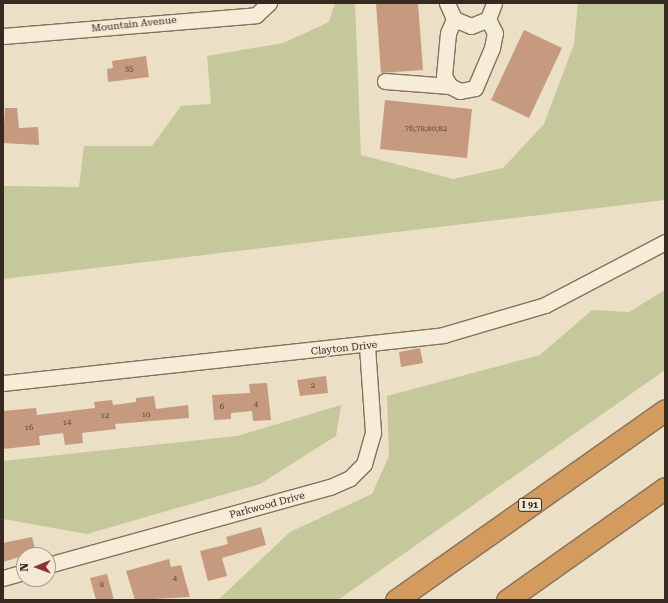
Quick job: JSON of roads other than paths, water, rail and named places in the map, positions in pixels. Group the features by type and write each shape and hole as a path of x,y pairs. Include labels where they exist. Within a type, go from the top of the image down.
{"highway":[{"name":"I 91","path":"396,600 665,410"},
{"path":"507,600 665,488"}],"street":[{"path":"447,3 454,19 471,26 488,19 494,3"},
{"name":"Mountain Avenue","path":"3,36 256,14 266,6"},
{"path":"450,86 444,76 448,33 454,19"},
{"path":"385,81 450,86 460,91 475,88 481,78 496,33 488,19"},
{"name":"Clayton Drive","path":"3,383 367,346 443,335 523,313 569,294 665,242"},
{"name":"Parkwood Drive","path":"56,563 330,487 350,478 364,464 373,432 367,346"},
{"path":"3,578 16,574"}]}
